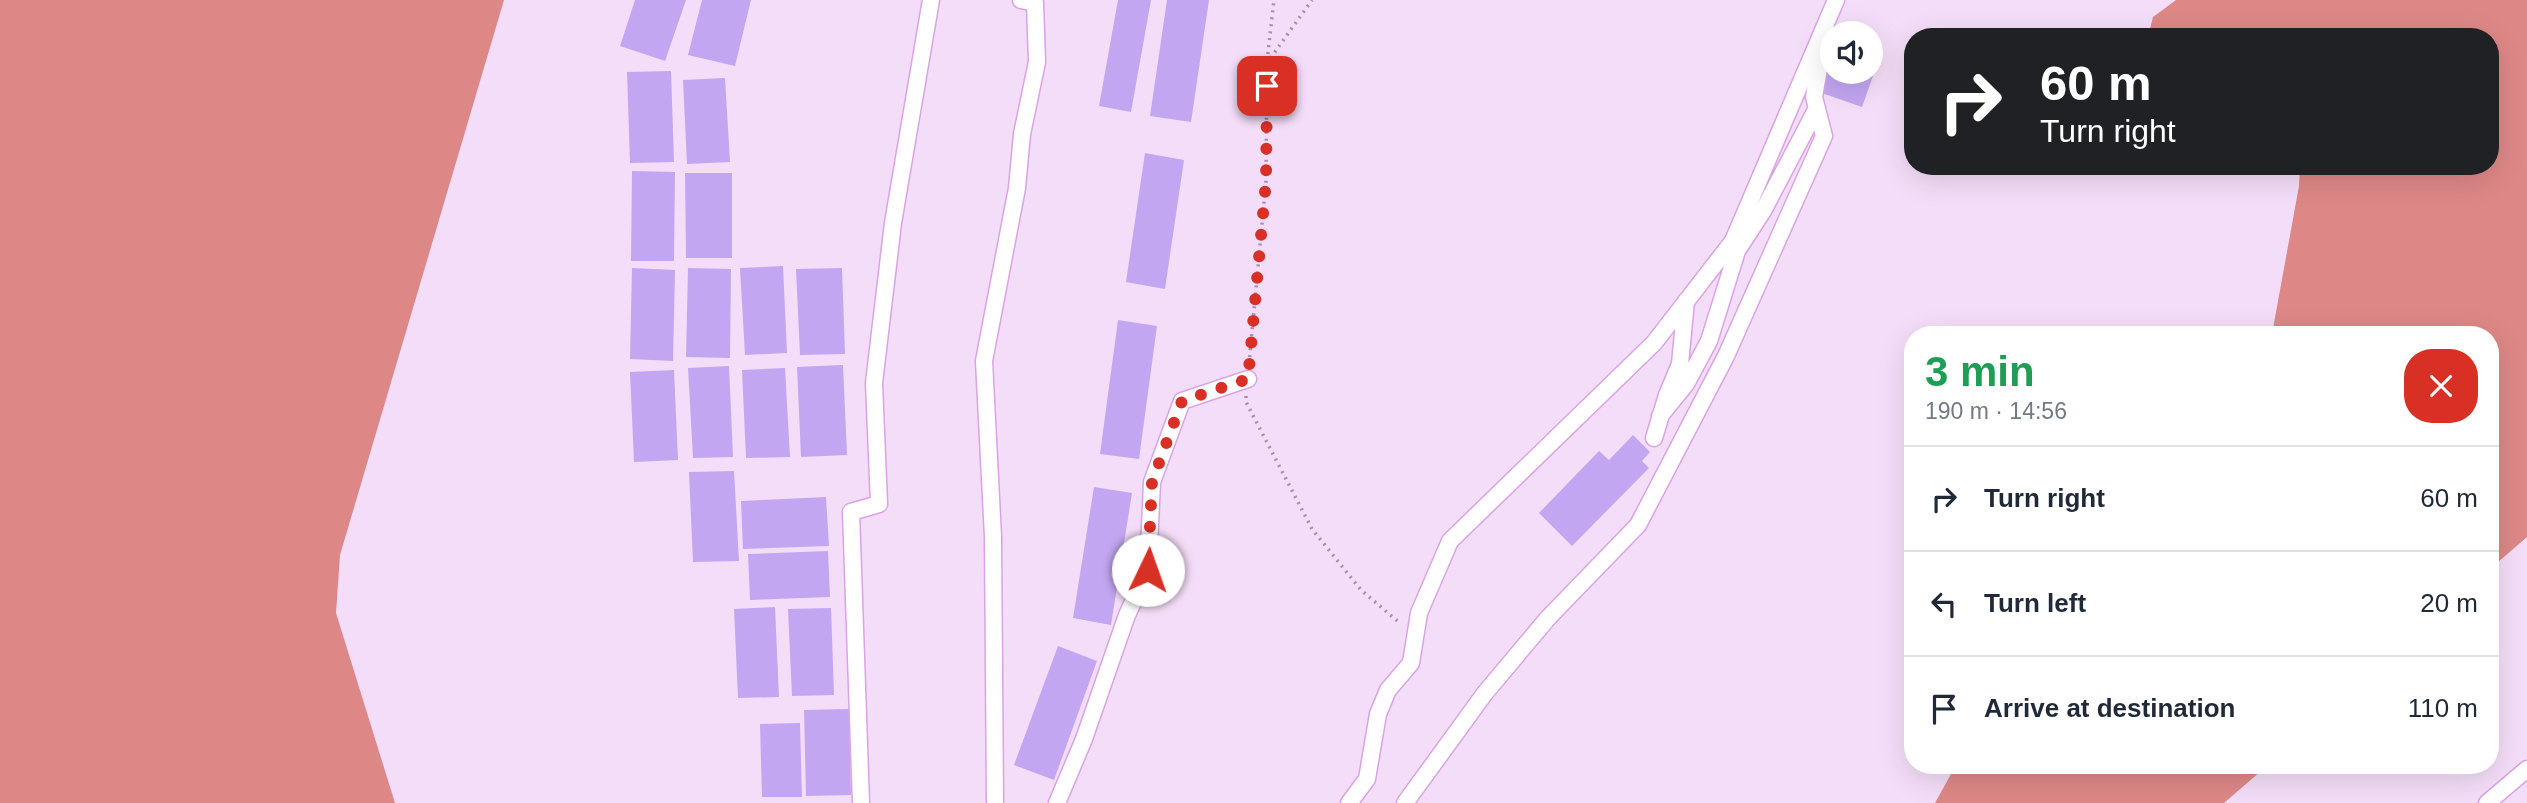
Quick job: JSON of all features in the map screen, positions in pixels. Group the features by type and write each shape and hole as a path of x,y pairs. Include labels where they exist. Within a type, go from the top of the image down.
{"street":[{"path":"861,803 851,512 879,505 874,383 893,223 931,0"},
{"path":"995,803 993,537 984,360 1017,188 1022,134 1037,62 1035,3 1021,0"},
{"path":"1827,21 1836,0"},
{"path":"1349,803 1367,779 1378,715 1388,690 1411,663 1419,613 1450,541 1654,343 1734,241 1820,38"},
{"path":"1405,803 1485,693 1548,618 1638,525 1727,356 1824,136 1814,97 1820,58"},
{"path":"1660,416 1686,384 1709,341 1737,251 1763,211 1817,108"},
{"path":"1654,438 1680,365 1686,301"},
{"path":"1057,803 1084,739 1127,615 1148,570 1152,482 1182,401 1248,379"},
{"path":"2487,803 2527,769"}],"path":[{"path":"1274,0 1267,63 1266,181 1246,402 1312,529 1361,590 1415,637"},
{"path":"1267,63 1312,0"}],"shaded area":[{"path":"0,0 504,0 340,555 336,613 395,803 0,803"},
{"path":"2176,0 2527,0 2527,537 2499,561 2499,326 2273,326 2300,175 2499,175 2499,28 2150,28 2153,17"},
{"path":"1951,774 2258,774 2224,803 1935,803"}],"building":[{"path":"635,0 686,0 665,61 620,46"},
{"path":"702,0 751,0 735,66 688,55"},
{"path":"1118,0 1151,0 1131,112 1099,106"},
{"path":"1167,0 1209,0 1191,122 1150,116"},
{"path":"671,71 674,162 630,163 627,72"},
{"path":"725,78 730,162 687,164 683,80"},
{"path":"1822,84 1870,84 1862,107 1819,92"},
{"path":"1145,153 1184,160 1165,289 1126,282"},
{"path":"632,171 675,172 674,261 631,261"},
{"path":"685,173 732,173 732,258 686,258"},
{"path":"783,266 787,353 745,355 740,268"},
{"path":"632,268 675,270 673,361 630,359"},
{"path":"688,268 731,269 730,358 686,357"},
{"path":"842,268 845,354 800,355 796,269"},
{"path":"1118,320 1157,326 1139,459 1100,454"},
{"path":"843,365 847,455 801,457 797,367"},
{"path":"729,366 733,457 693,458 688,368"},
{"path":"785,368 790,457 746,458 742,370"},
{"path":"674,370 678,460 634,462 630,372"},
{"path":"1633,435 1650,452 1642,461 1649,468 1572,546 1539,513 1599,451 1609,460"},
{"path":"734,471 739,561 693,562 689,472"},
{"path":"1094,487 1132,493 1111,625 1073,618"},
{"path":"826,497 829,546 743,549 741,501"},
{"path":"828,551 830,597 750,600 748,554"},
{"path":"775,607 779,697 738,698 734,609"},
{"path":"831,608 834,695 792,696 788,609"},
{"path":"1058,646 1097,661 1054,780 1014,765"},
{"path":"849,709 851,795 806,796 804,710"},
{"path":"800,723 802,797 762,797 760,724"}],"route":[{"path":"1148,570 1152,482 1182,401 1248,379 1266,181 1267,86"}]}
